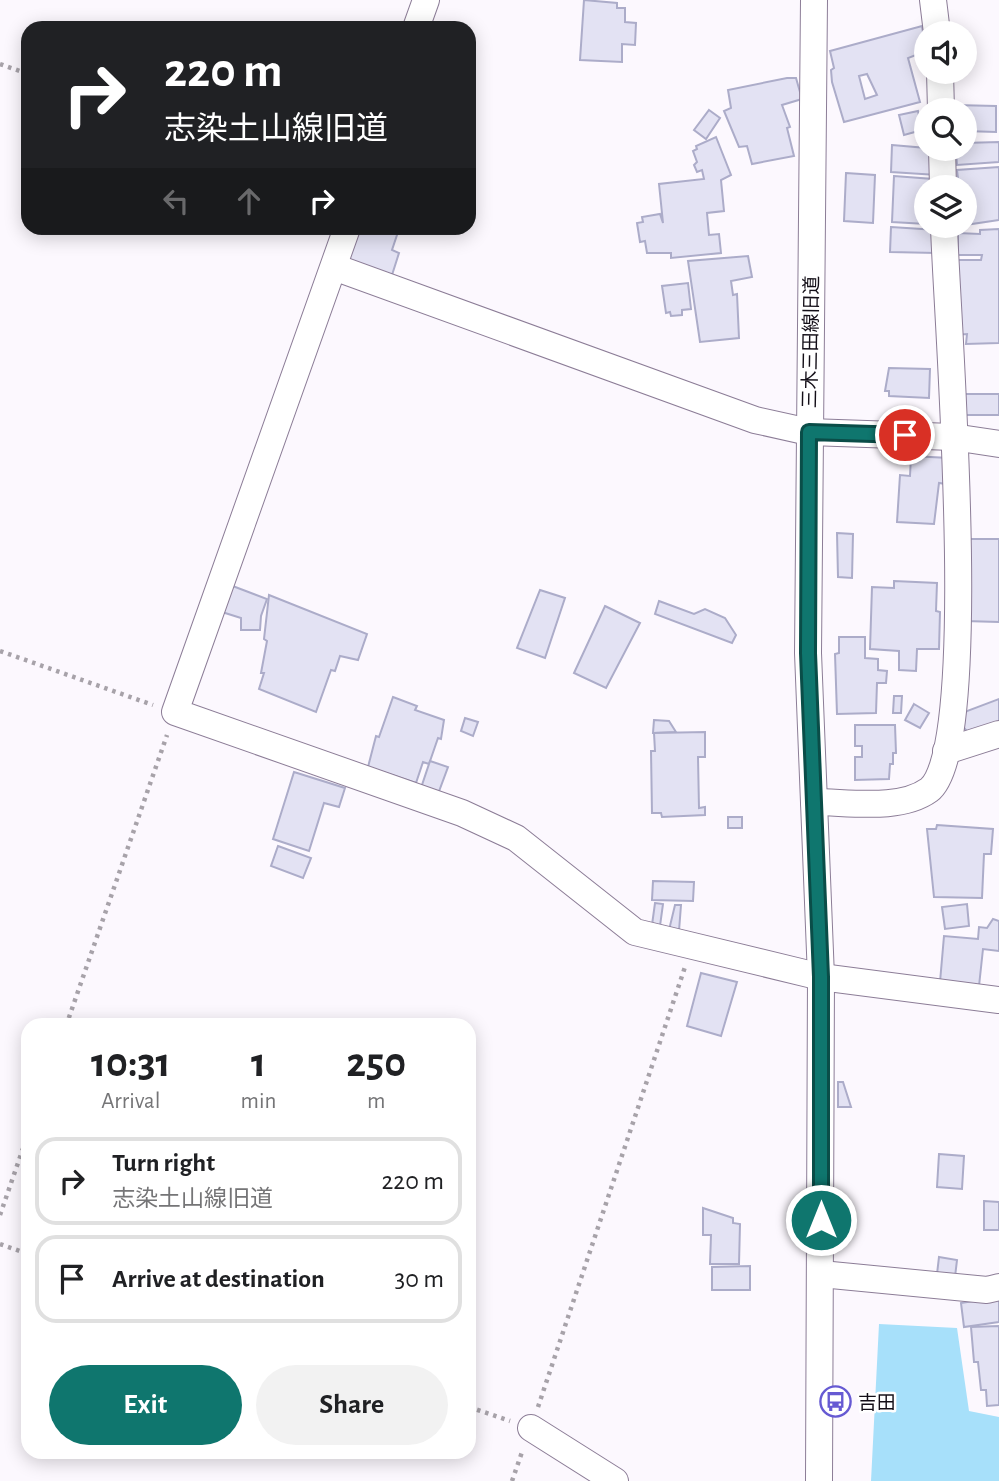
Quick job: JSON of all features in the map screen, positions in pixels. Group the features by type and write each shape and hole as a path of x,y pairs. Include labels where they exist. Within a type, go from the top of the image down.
{"street":[{"path":"418,21 426,0"},
{"name":"三木三田線旧道","path":"814,0 808,653 821,977 819,1481"},
{"path":"933,0 936,21"},
{"path":"345,235 175,712 462,813 516,838 635,932 821,977 999,1000"},
{"path":"814,802 891,802 913,798 931,789 942,772 954,704 960,579 945,238"},
{"path":"334,267 755,420 809,432 953,437 999,444"},
{"path":"946,751 999,734"},
{"path":"821,1273 988,1290 999,1287"},
{"path":"531,1428 615,1481"}],"path":[{"path":"0,64 21,72"},
{"path":"0,651 175,712 69,1018"},
{"path":"476,1409 531,1428 692,947"},
{"path":"0,1215 21,1154"},
{"path":"0,1244 21,1252"}],"water":[{"path":"879,1324 957,1328 969,1411 999,1417 999,1481 871,1481"}],"building":[{"path":"584,0 617,3 617,8 625,8 625,22 636,23 635,45 622,44 622,62 580,60"},
{"path":"914,28 914,56 908,58 919,98 914,98 914,104 844,122 832,82 831,70 834,68 830,51","holes":["867,74 877,95 865,99 859,76"]},
{"path":"796,78 802,99 782,105 790,127 787,128 794,156 752,164 747,146 739,147 724,111 731,108 728,90"},
{"path":"977,106 996,106 996,132 977,131"},
{"path":"709,110 720,118 706,139 694,130"},
{"path":"914,112 914,132 904,135 899,115"},
{"path":"716,137 731,175 721,180 724,211 707,213 709,235 719,234 721,253 671,258 671,253 647,253 645,241 640,242 637,223 643,222 642,217 660,214 663,223 659,184 704,179 702,170 697,172 694,165 697,162 693,151 697,149 696,146"},
{"path":"999,142 999,162 957,165 957,161 977,161 977,143"},
{"path":"892,145 914,147 914,161 938,161 937,175 891,172"},
{"path":"999,167 999,220 977,223 977,175 958,175 957,170"},
{"path":"846,173 875,175 873,223 844,221"},
{"path":"894,176 914,178 914,223 892,222"},
{"path":"891,227 914,228 914,238 937,238 936,253 890,252"},
{"path":"999,229 999,343 966,344 967,334 954,335 957,260 981,260 982,255 958,255 958,238 977,238 980,230"},
{"path":"355,235 397,235 392,250 399,253 392,275 348,261"},
{"path":"748,256 752,277 731,281 733,295 737,294 739,338 700,342 688,261"},
{"path":"688,283 691,309 682,310 682,315 671,316 670,312 666,313 662,286"},
{"path":"889,368 930,369 929,398 889,396 889,391 885,391"},
{"path":"962,394 999,394 999,415 964,415"},
{"path":"911,456 949,458 946,484 939,483 934,524 897,522 900,475 910,476"},
{"path":"837,533 853,534 852,578 838,577"},
{"path":"968,539 999,539 999,622 965,621"},
{"path":"894,581 937,583 936,611 940,612 939,649 917,649 916,671 899,670 899,651 870,649 872,587 894,588"},
{"path":"230,585 267,599 261,616 260,630 241,630 241,618 222,612"},
{"path":"540,590 565,598 545,658 517,648"},
{"path":"269,595 367,634 358,660 340,656 335,671 331,670 316,712 259,689 264,673 261,673 267,641 264,639"},
{"path":"659,601 694,614 705,609 725,618 736,635 732,643 655,614"},
{"path":"605,606 640,623 606,688 574,673"},
{"path":"839,637 865,637 865,658 878,659 878,670 887,671 886,683 877,683 876,713 837,714 835,654 839,653"},
{"path":"894,696 902,696 901,713 893,713"},
{"path":"393,697 417,706 415,710 444,720 441,739 438,738 429,764 423,762 416,783 368,767 376,736 379,737"},
{"path":"999,699 999,725 970,734 962,726 962,716 967,711"},
{"path":"914,704 929,713 920,728 905,720"},
{"path":"465,718 478,722 473,736 461,731"},
{"path":"654,720 669,721 676,732 653,733"},
{"path":"855,725 895,725 896,753 893,753 893,764 890,764 889,779 855,780 855,757 862,757 862,746 855,746"},
{"path":"705,732 705,757 698,757 699,808 705,807 705,815 662,817 661,813 652,813 651,751 655,751 654,733"},
{"path":"430,761 448,767 438,794 421,788"},
{"path":"294,772 345,788 339,807 324,803 309,851 273,839"},
{"path":"728,817 742,817 742,828 728,828"},
{"path":"937,825 993,829 991,854 984,854 982,898 934,897 927,829 936,829"},
{"path":"278,846 311,858 303,878 271,866"},
{"path":"653,881 694,882 693,901 652,900"},
{"path":"655,903 663,904 660,926 652,925"},
{"path":"967,904 969,926 945,929 942,907"},
{"path":"675,905 681,905 679,931 669,930"},
{"path":"993,919 999,921 999,951 983,949 979,986 940,982 944,936 978,939 979,927 987,928"},
{"path":"701,973 737,982 721,1036 687,1026"},
{"path":"838,1082 843,1082 851,1107 838,1107"},
{"path":"939,1154 964,1156 962,1189 937,1187"},
{"path":"984,1201 999,1202 999,1230 984,1230"},
{"path":"703,1208 733,1218 733,1223 740,1224 739,1264 710,1264 711,1235 703,1235"},
{"path":"939,1257 957,1260 955,1277 937,1274"},
{"path":"750,1266 750,1290 712,1290 712,1267"},
{"path":"999,1297 999,1322 964,1327 961,1303"},
{"path":"999,1326 999,1405 987,1406 986,1390 981,1390 978,1362 974,1362 971,1327"}],"place":[{"name":"吉田","path":"835,1402"}],"route":[{"path":"821,1220 821,977 808,653 809,432 905,435"}]}
